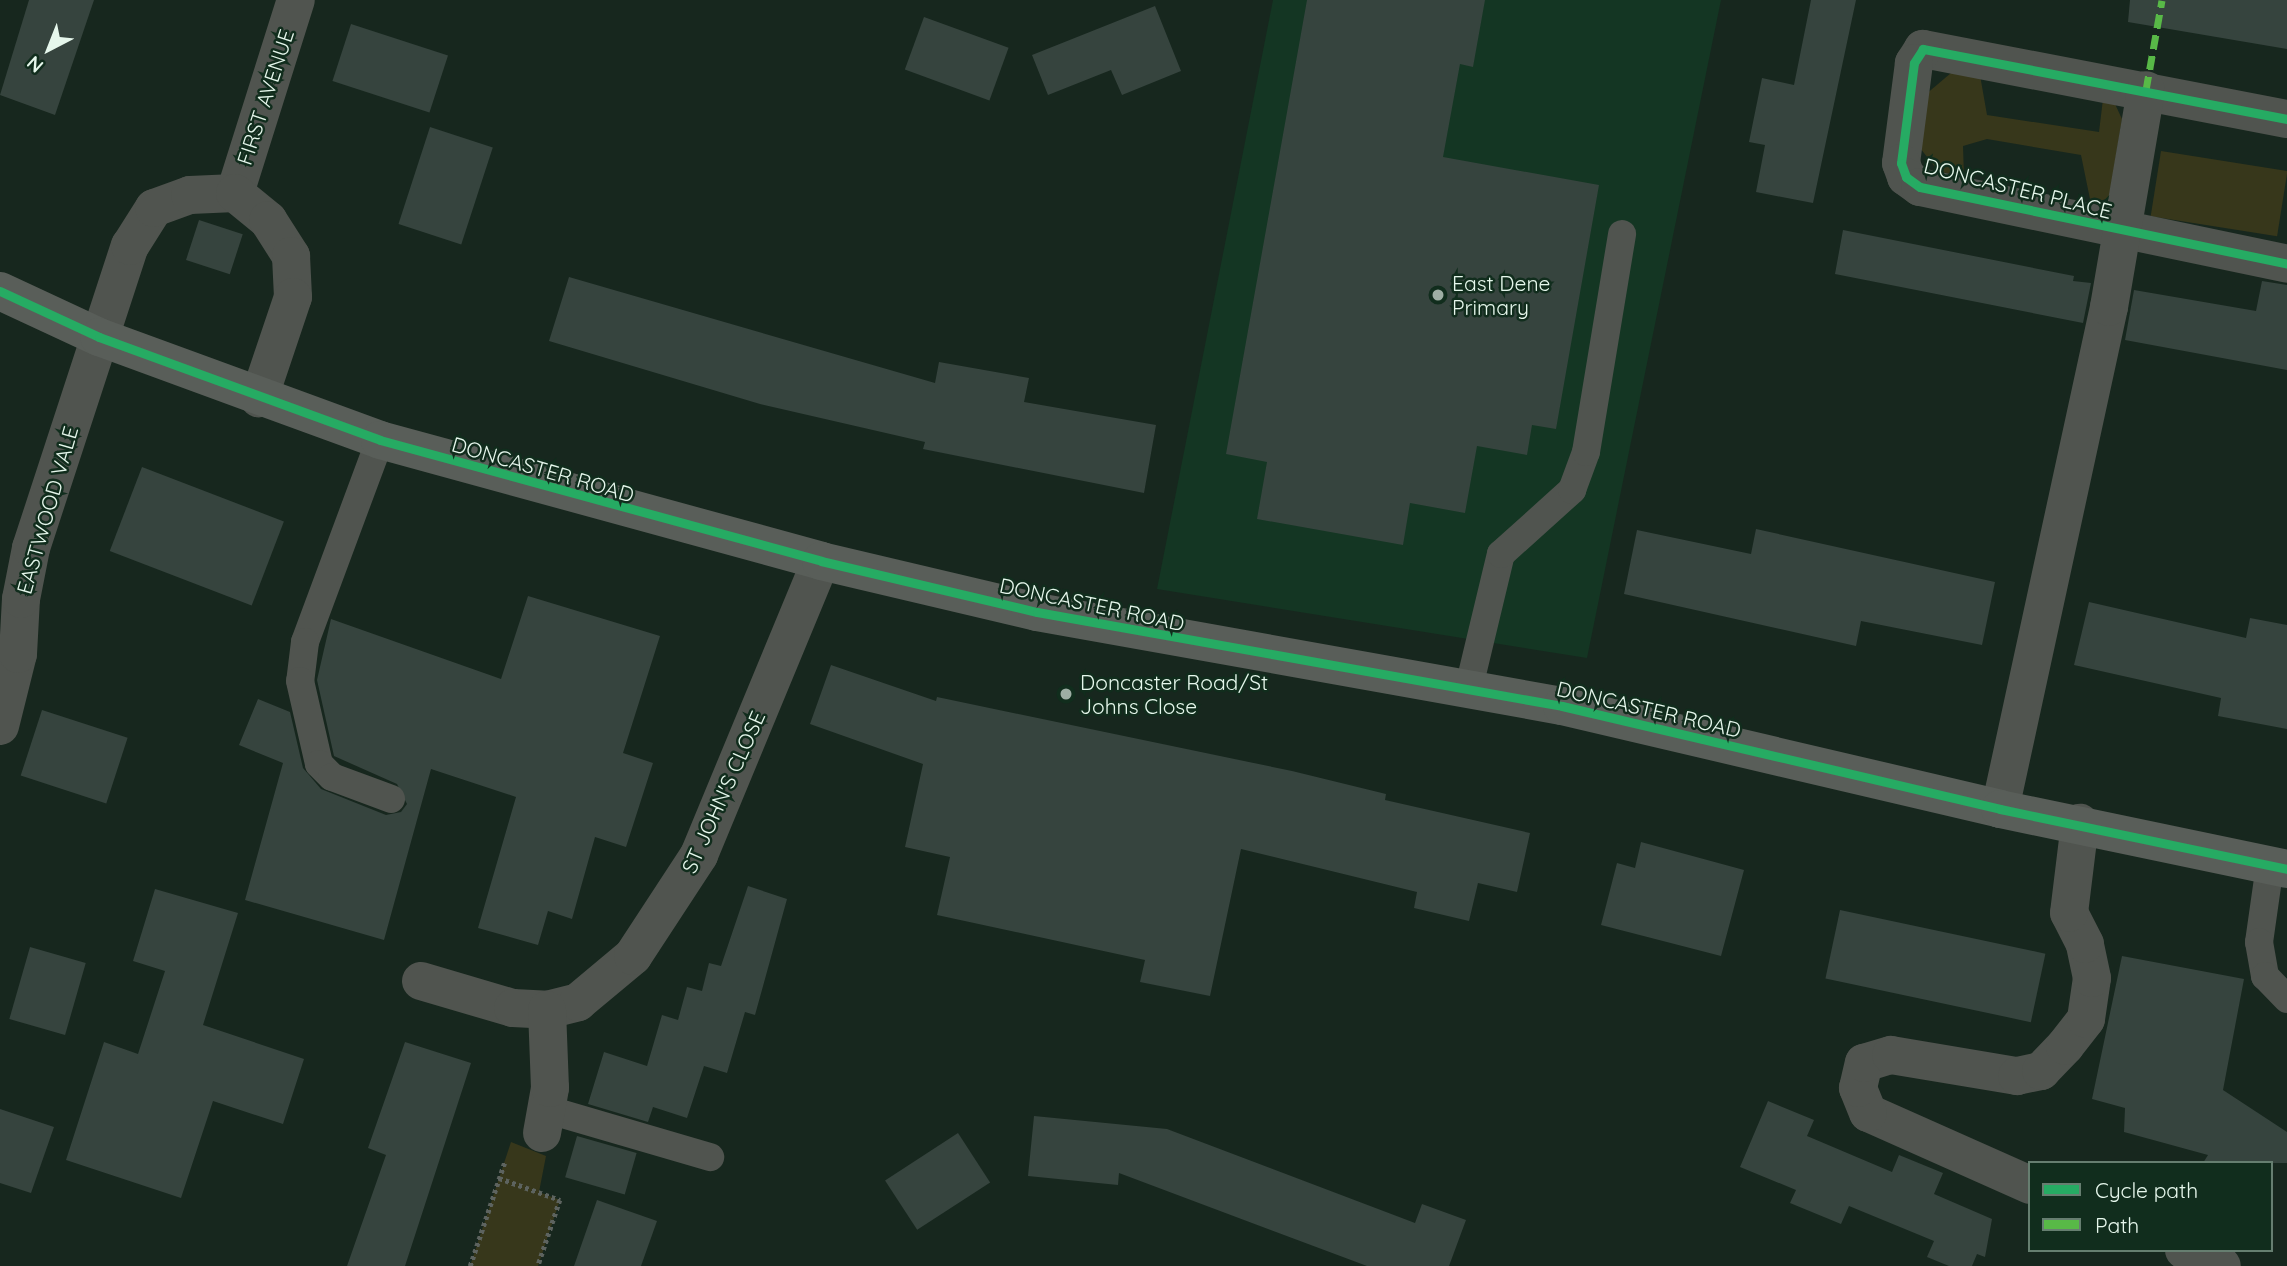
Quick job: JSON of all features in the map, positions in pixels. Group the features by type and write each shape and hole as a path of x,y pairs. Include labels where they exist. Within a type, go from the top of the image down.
{"street":[{"name":"FIRST AVENUE","path":"235,193 296,0"},
{"name":"DONCASTER PLACE","path":"2287,119 1941,49 1923,49 1914,63 1901,163 1906,177 1920,187 2123,232 2287,264"},
{"name":"DONCASTER PLACE","path":"2000,809 2123,232 2146,90"},
{"name":"FIRST AVENUE","path":"99,337 130,246 154,208 190,195 235,193 268,220 290,256 293,297 260,398"},
{"name":"DONCASTER ROAD","path":"0,291 99,337 380,440 821,561 1037,612 1562,706 2000,809 2080,823 2278,867"},
{"name":"EASTWOOD VALE","path":"0,726 18,654 21,599 32,548 99,337"},
{"name":"ST JOHN'S CLOSE","path":"421,981 513,1008 547,1010 578,1002 604,985 665,915 699,856 821,561"},
{"path":"2028,1184 1868,1113 1858,1088 1864,1063 1891,1055 2017,1076 2041,1071 2064,1046 2086,1019 2092,978 2085,944 2070,913 2080,823"},
{"path":"545,1122 547,1010"},
{"path":"2189,1252 2222,1266"}],"lane":[{"path":"1468,691 1501,554 1572,490 1586,452 1622,234"},
{"path":"380,440 305,642 300,681 319,764 332,778 391,799"},
{"path":"2278,867 2259,942 2265,976 2287,999"},
{"path":"545,1122 710,1157"}],"path":[{"path":"470,1266 499,1178 560,1200 538,1266"}],"shaded area":[{"name":"East Dene Primary","path":"1273,0 1721,0 1587,658 1157,589"},
{"path":"1951,73 1980,75 1987,115 2099,132 2103,99 2115,104 2122,119 2109,198 2091,204 2081,155 1987,139 1963,146 1964,177 1938,171 1917,144 1925,95"},
{"path":"2161,151 2287,171 2277,236 2151,216"},
{"path":"511,1142 546,1156 539,1192 560,1200 538,1266 470,1266"}],"building":[{"path":"29,0 94,0 55,115 0,95"},
{"path":"1307,0 1485,0 1473,67 1460,64 1443,157 1599,185 1556,429 1532,425 1527,455 1477,446 1465,513 1410,503 1403,545 1257,519 1267,462 1226,454"},
{"path":"1811,0 1856,0 1813,203 1756,192 1765,145 1749,142 1762,78 1794,85"},
{"path":"2130,0 2287,0 2287,49 2128,22"},
{"path":"1155,6 1181,71 1122,95 1111,70 1048,95 1032,55"},
{"path":"924,17 1009,48 989,100 905,70"},
{"path":"351,24 448,56 429,113 332,81"},
{"path":"430,127 493,147 461,244 398,224"},
{"path":"199,220 243,234 230,274 186,260"},
{"path":"1843,230 2074,276 2073,281 2091,283 2083,323 1835,274"},
{"path":"569,277 935,383 939,362 1029,378 1024,402 1156,425 1144,493 923,449 925,442 760,404 549,341"},
{"path":"2262,281 2287,285 2287,370 2125,340 2134,290 2256,311"},
{"path":"142,467 284,521 252,605 110,551"},
{"path":"1756,529 1995,582 1982,645 1861,621 1856,646 1624,594 1637,530 1751,554"},
{"path":"528,596 660,636 623,753 653,763 626,847 595,837 572,919 548,911 538,945 478,928 516,797 431,769 384,940 245,900 283,763 239,745 258,699 290,712 303,768 321,789 386,815 401,812 407,804 397,784 334,756 317,680 331,619 501,679"},
{"path":"2089,602 2246,638 2250,618 2287,625 2287,729 2218,716 2221,698 2074,665"},
{"path":"831,665 936,701 937,697 1292,771 1386,794 1385,800 1530,833 1517,892 1478,883 1469,921 1414,908 1417,892 1241,849 1210,996 1140,982 1145,960 937,915 950,857 905,847 923,764 810,724"},
{"path":"42,710 128,738 106,803 21,776"},
{"path":"1641,842 1744,870 1721,956 1601,925 1617,863 1635,868"},
{"path":"748,886 787,899 755,1015 745,1012 727,1073 704,1066 687,1118 653,1107 648,1122 588,1104 604,1052 647,1066 662,1015 678,1020 687,987 702,991 709,963 721,966"},
{"path":"155,889 238,913 203,1025 304,1059 283,1124 213,1101 181,1198 66,1160 104,1042 138,1054 165,971 133,961"},
{"path":"1840,910 2045,954 2031,1022 1825,978"},
{"path":"30,947 86,963 65,1035 9,1019"},
{"path":"2122,956 2244,979 2223,1090 2287,1132 2287,1163 2204,1161 2208,1155 2124,1132 2125,1108 2092,1099"},
{"path":"405,1042 471,1063 405,1266 347,1266 386,1155 368,1148"},
{"path":"1768,1101 1814,1120 1807,1136 1892,1172 1899,1155 1943,1173 1934,1194 1992,1219 1985,1257 1977,1254 1972,1266 1949,1266 1927,1257 1934,1241 1849,1206 1841,1224 1790,1203 1796,1190 1740,1167"},
{"path":"0,1109 54,1127 31,1193 0,1183"},
{"path":"1034,1116 1167,1129 1415,1223 1422,1204 1466,1220 1449,1266 1367,1266 1119,1173 1118,1185 1028,1176"},
{"path":"958,1133 990,1182 917,1230 885,1180"},
{"path":"577,1136 637,1153 625,1194 565,1177"},
{"path":"597,1200 657,1221 641,1266 574,1266"}],"marked path":[{"path":"2146,90 2162,0"}],"cycle path":[{"path":"2287,119 1923,49 1914,63 1901,163 1906,177 1920,187 2287,264"},
{"path":"0,291 99,337 380,440 821,561 1037,612 1562,706 2000,809 2287,869"}],"place":[{"name":"East Dene Primary","path":"1438,295"},
{"name":"Doncaster Road/St Johns Close","path":"1066,694"}]}
